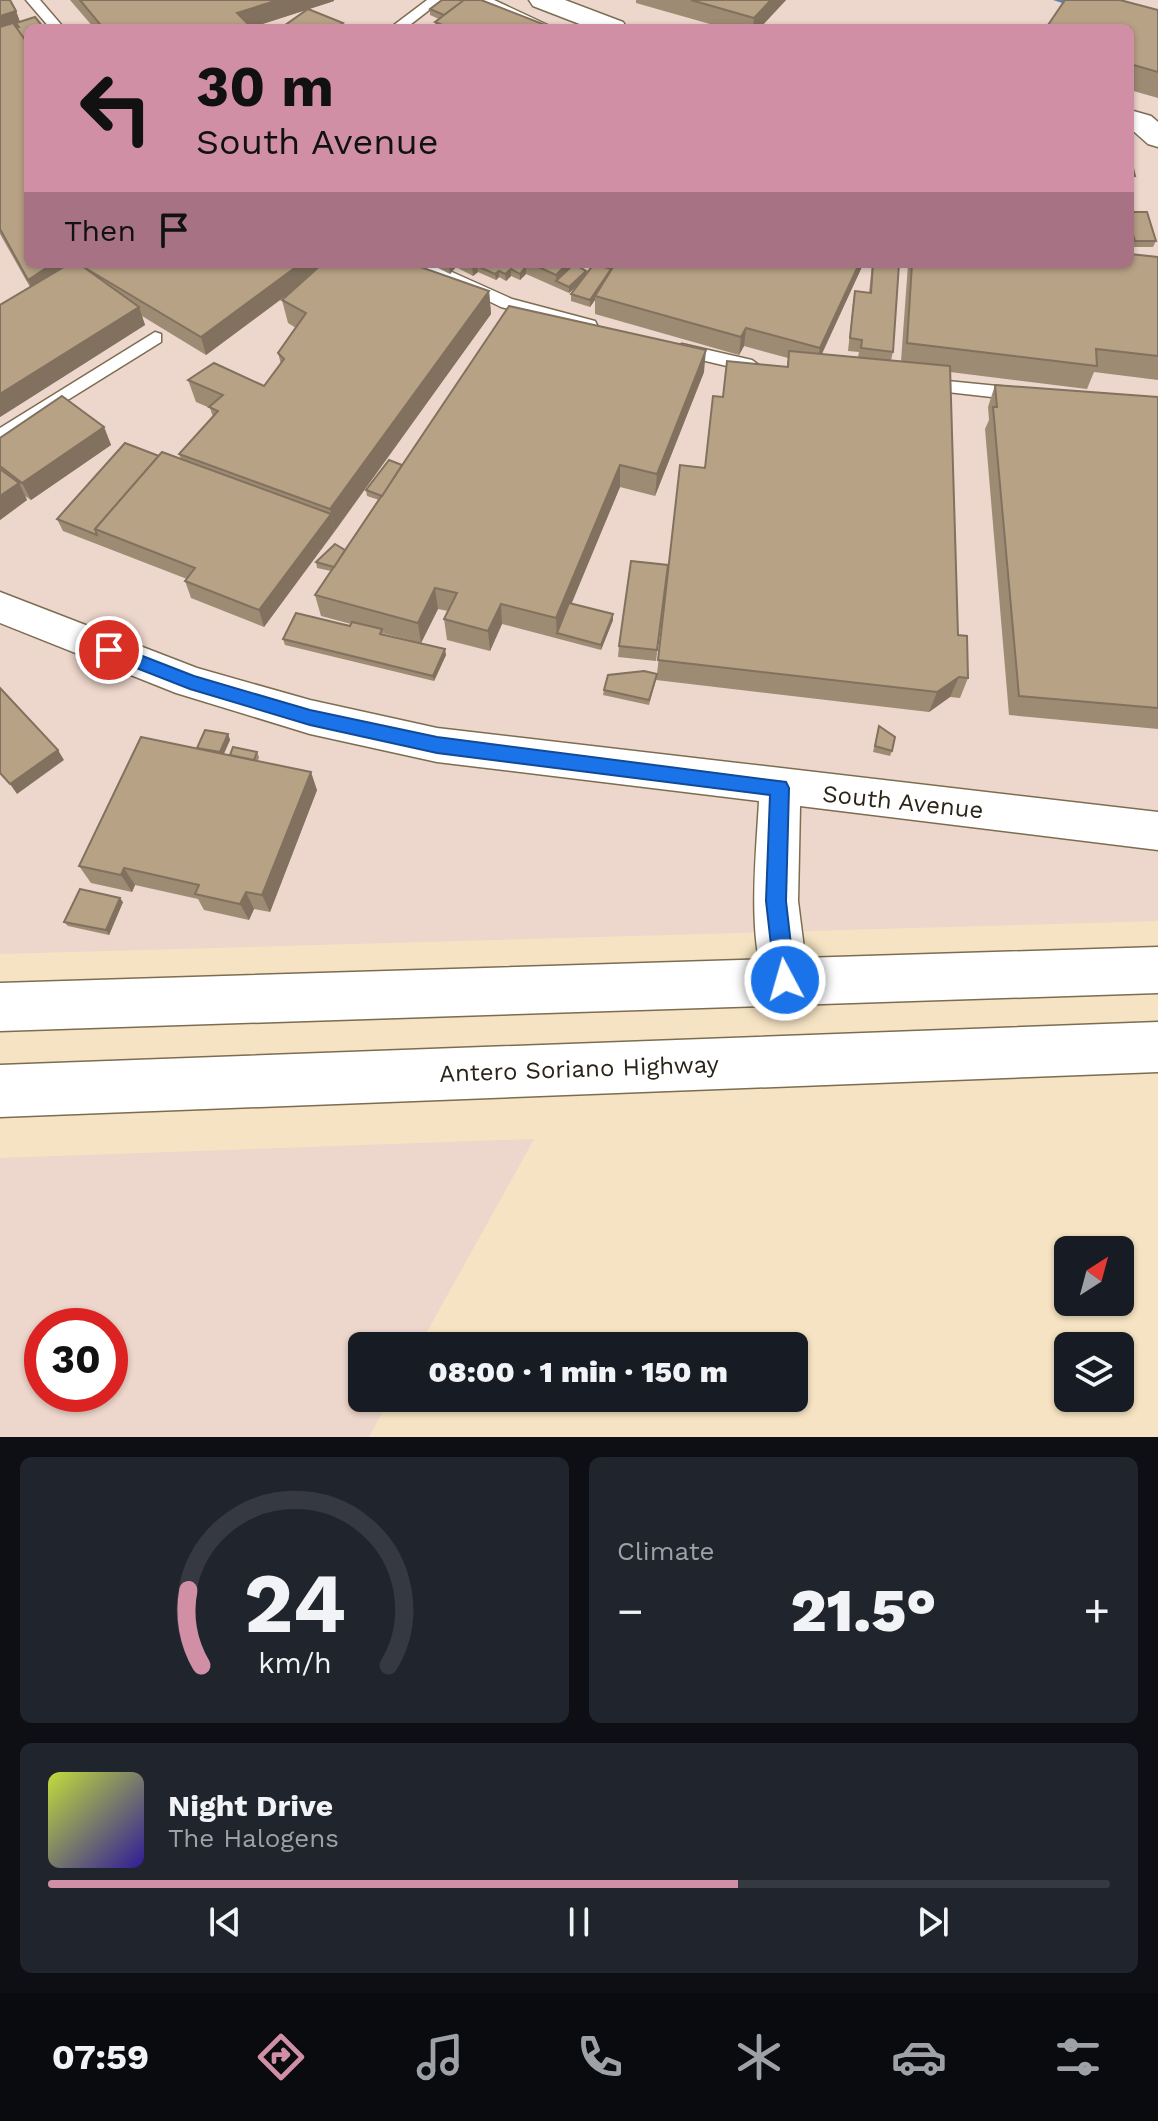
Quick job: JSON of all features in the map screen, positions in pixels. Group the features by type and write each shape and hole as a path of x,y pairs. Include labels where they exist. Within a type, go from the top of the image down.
{"main road":[{"path":"0,1007 1158,970"},
{"name":"Antero Soriano Highway","path":"0,1091 1158,1047"}],"street":[{"path":"542,0 604,24"},
{"path":"1134,120 1141,122 1158,138"},
{"name":"South Avenue","path":"0,607 190,682 310,717 437,745 1158,831"},
{"path":"780,788 776,901 785,980"}],"lane":[{"path":"33,0 54,24"},
{"path":"402,24 435,0"},
{"path":"483,0 538,24"},
{"path":"429,268 507,303 611,331"},
{"path":"0,436 155,338"},
{"path":"670,347 730,363 771,368"},
{"path":"903,382 1042,397"}],"shaded area":[{"path":"0,0 1158,0 1158,921 0,954"},
{"path":"534,1139 427,1332 348,1332 348,1412 382,1412 369,1437 0,1437 0,1158"}],"building":[{"path":"0,0 10,0 16,11 0,16"},
{"path":"80,0 278,0 237,13 248,24 100,24"},
{"path":"442,0 465,0 444,15 430,9"},
{"path":"464,0 481,0 543,24 440,24 435,22"},
{"path":"691,0 771,0 754,18"},
{"path":"1065,0 1120,0 1158,10 1158,72 1134,65 1134,24 1049,24"},
{"path":"308,9 343,23 342,24 287,24"},
{"path":"35,17 41,24 24,24 24,39 16,23"},
{"path":"13,23 24,38 24,268 46,268 28,280 0,229 0,27"},
{"path":"1134,212 1147,212 1156,241 1135,241"},
{"path":"1134,254 1158,257 1158,356 1096,349 1097,366 907,343 912,268 1134,268"},
{"path":"62,268 85,268 139,307 0,394 0,305"},
{"path":"85,268 295,268 201,337"},
{"path":"318,268 423,268 489,291 330,509 179,454 218,411 209,407 223,395 188,380 214,363 264,386 284,359 278,353 306,313 282,300"},
{"path":"482,268 525,268 520,274 511,269 505,274 499,271 495,274"},
{"path":"541,268 563,268 556,275"},
{"path":"570,268 586,271 569,287 556,281"},
{"path":"591,268 611,269 590,300 571,294"},
{"path":"612,268 857,268 820,348 746,328 741,337 595,296"},
{"path":"873,268 899,268 893,352 861,348 862,340 850,338 855,291 871,293"},
{"path":"509,306 706,350 657,474 620,465 556,618 501,604 488,631 444,619 457,593 435,588 418,623 315,595"},
{"path":"789,351 950,366 958,635 967,636 968,678 959,677 937,692 658,660 680,465 705,468 713,396 723,397 727,361 788,367"},
{"path":"995,385 1158,397 1158,708 1019,696 993,407 997,407"},
{"path":"62,396 104,427 22,483 0,466 0,438"},
{"path":"125,443 159,456 95,529 97,535 57,519"},
{"path":"162,452 331,514 259,610 185,581 195,568 95,529"},
{"path":"389,460 402,465 382,496 366,490"},
{"path":"0,469 19,483 0,496"},
{"path":"335,544 345,550 334,567 316,562"},
{"path":"631,561 668,565 657,650 619,646"},
{"path":"569,603 613,614 601,645 557,633"},
{"path":"296,613 350,626 352,622 382,629 380,634 445,649 433,676 283,639"},
{"path":"644,671 657,674 649,700 604,690 608,675"},
{"path":"0,688 58,750 10,784 0,773"},
{"path":"879,726 895,737 892,751 875,746"},
{"path":"205,730 228,734 220,752 197,748"},
{"path":"141,737 311,772 262,895 246,892 240,904 195,894 199,885 124,868 121,875 79,866"},
{"path":"233,747 257,752 254,760 230,755"},
{"path":"80,889 120,898 106,930 64,922"}],"waterway":[{"path":"1057,0 1078,6"}],"route":[{"path":"109,650 190,682 310,717 437,745 780,788 776,901 785,980"}]}
